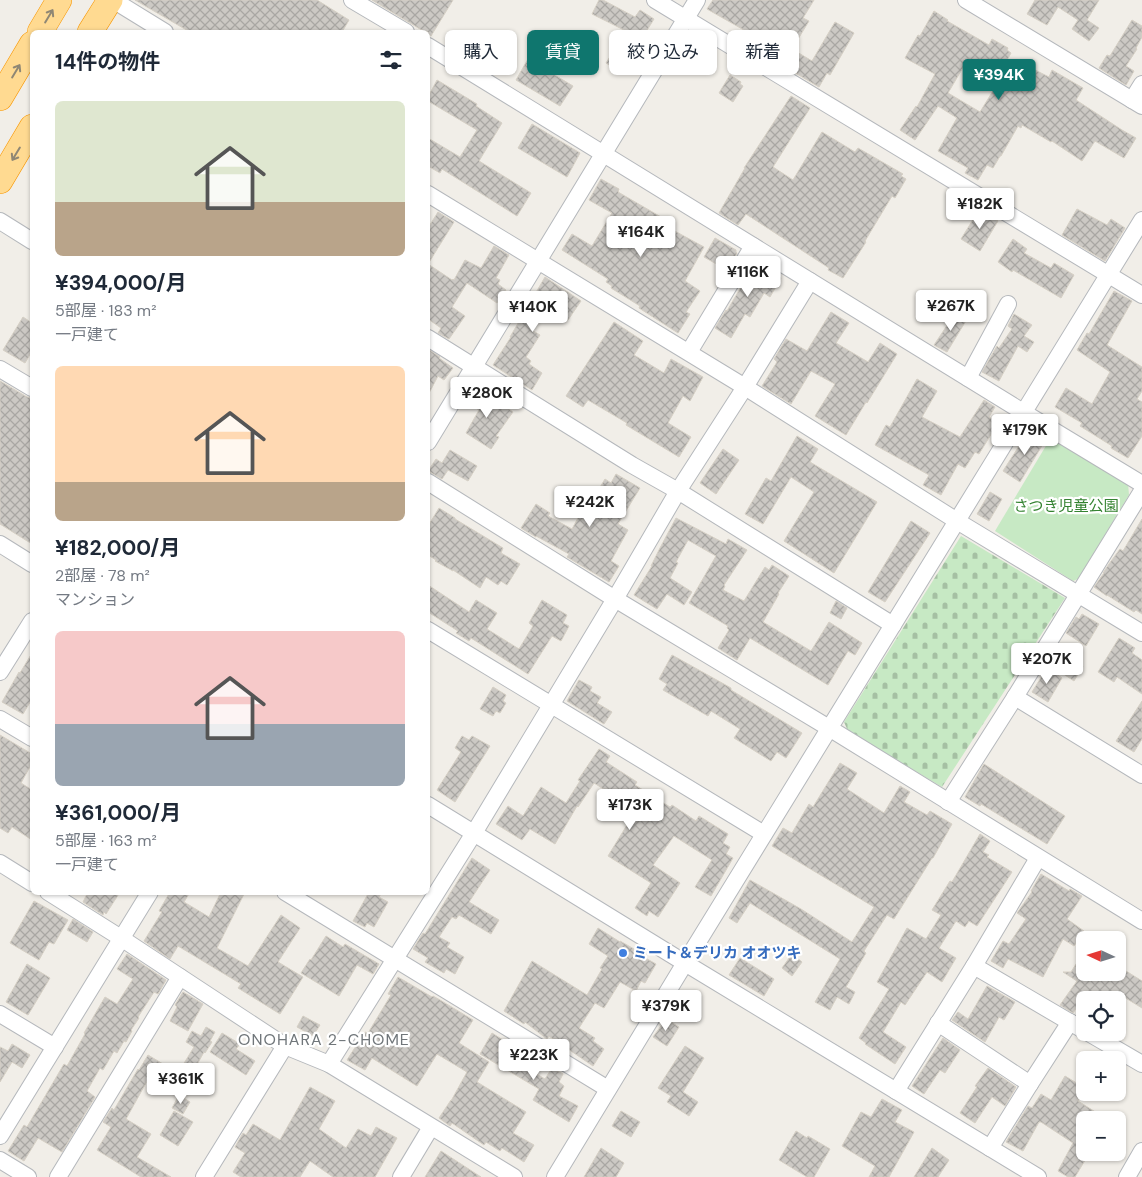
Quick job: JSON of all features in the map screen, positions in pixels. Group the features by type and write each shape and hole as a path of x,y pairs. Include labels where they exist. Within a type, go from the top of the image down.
{"highway":[{"path":"41,30 59,0"},
{"path":"91,30 111,0"},
{"path":"0,98 30,47"},
{"path":"0,181 30,131"}],"street":[{"path":"111,0 162,30"},
{"path":"352,0 398,30"},
{"path":"655,0 1142,295"},
{"path":"430,439 697,0"},
{"path":"966,0 1137,103 1142,84"},
{"path":"430,47 1142,484"},
{"path":"430,195 745,386 957,521 1142,633"},
{"path":"555,1177 1142,220"},
{"path":"0,221 30,240"},
{"path":"688,352 753,246"},
{"path":"329,1064 474,833 678,491 810,281"},
{"path":"968,378 1008,304"},
{"path":"430,339 893,625"},
{"path":"0,368 30,387"},
{"path":"430,483 615,599 830,728 1142,921"},
{"path":"948,802 1016,697 1142,491"},
{"path":"0,544 30,563"},
{"path":"0,672 30,624"},
{"path":"430,631 764,834"},
{"path":"1016,697 1142,775"},
{"path":"0,718 30,737"},
{"path":"430,806 1038,1177"},
{"path":"896,1091 974,966 1038,858"},
{"path":"0,863 30,882"},
{"path":"53,895 285,1046 329,1064 514,1177"},
{"path":"0,1136 148,895"},
{"path":"290,895 608,1089"},
{"path":"974,966 1076,1026"},
{"path":"58,1177 180,976"},
{"path":"0,1014 56,1047"},
{"path":"990,1148 1070,1022"},
{"path":"938,1023 1030,1084"},
{"path":"1102,1041 1142,1064"},
{"path":"204,1177 285,1046"},
{"path":"401,1177 431,1127"},
{"path":"1127,1177 1142,1151"},
{"path":"0,1160 28,1177"}],"green space":[{"name":"さつき児童公園","path":"1050,439 1128,483 1129,495 1078,579 1073,581 995,531"},
{"path":"961,536 1065,598 942,787 848,731 844,722"}],"building":[{"path":"135,0 317,0 349,20 343,30 187,30"},
{"path":"372,0 453,0 431,36 430,30 422,30"},
{"path":"599,0 603,0 635,17 640,10 654,19 647,30 624,30 592,14"},
{"path":"713,0 814,0 803,18 809,21 799,37 799,30 744,30 707,9"},
{"path":"1035,0 1099,0 1087,20 1099,28 1089,41 1072,29 1078,20 1058,7 1047,25 1027,14"},
{"path":"934,11 947,21 989,45 992,39 1008,48 1007,50 1011,53 1002,69 1027,84 1035,70 1049,77 1052,70 1083,88 1076,100 1136,138 1124,158 1095,141 1082,161 1052,141 1022,125 1021,128 1018,126 993,168 987,165 978,180 965,173 968,168 938,151 957,118 938,106 915,140 900,130 917,107 935,74 905,58 918,35 920,36","holes":["968,59 988,70 983,79 996,86 980,112 948,93"]},
{"path":"1132,20 1142,26 1142,37 1126,66 1134,71 1126,85 1099,68 1107,55 1110,56"},
{"path":"835,22 854,33 830,75 827,73 819,87 799,75 799,53 812,61"},
{"path":"527,61 527,75 555,75 573,86 560,106 516,80"},
{"path":"730,75 741,82 740,84 743,86 733,102 719,93"},
{"path":"437,80 477,104 476,106 502,123 479,161 531,193 517,216 442,169 440,173 430,167 430,139 460,157 477,130 430,102 430,93"},
{"path":"791,96 810,108 773,167 793,180 822,132 855,152 858,148 903,174 901,176 906,179 895,198 892,196 843,278 828,270 829,268 746,214 738,225 719,213 744,168"},
{"path":"532,124 580,153 567,177 518,148"},
{"path":"601,179 619,189 618,192 661,217 659,220 672,227 671,229 704,247 685,281 700,291 686,312 690,314 678,333 611,288 612,286 606,282 608,279 562,250 572,234 592,246 612,213 589,200"},
{"path":"1077,209 1107,225 1111,219 1125,228 1105,261 1062,235"},
{"path":"979,210 998,221 980,251 961,239"},
{"path":"438,212 454,222 430,261 430,225"},
{"path":"715,238 736,250 737,253 727,270 704,257"},
{"path":"1013,239 1027,249 1024,253 1051,268 1054,263 1074,275 1061,298 1013,270 1012,272 998,262"},
{"path":"494,246 509,255 496,278 500,280 498,284 506,290 497,303 467,283 452,307 465,316 449,339 438,333 441,328 430,320 430,265 454,280 465,260 481,268"},
{"path":"755,263 781,278 770,297 764,293 750,317 745,314 731,338 715,328"},
{"path":"545,277 581,301 568,320 545,303 530,329 540,335 526,357 531,361 529,364 542,373 532,390 493,365"},
{"path":"1114,291 1132,301 1107,345 1142,367 1142,391 1137,399 1142,402 1142,436 1128,458 1080,426 1082,423 1055,407 1066,388 1092,404 1110,372 1077,350 1087,333 1089,334"},
{"path":"831,312 849,323 836,343 868,362 880,343 897,354 846,435 815,416 835,384 811,371 791,404 762,386 777,362 774,359 786,339 807,351"},
{"path":"956,312 967,319 947,352 934,345"},
{"path":"1014,314 1032,325 1024,336 1034,342 1027,352 1018,346 999,381 982,372 997,346 999,348 1012,329 1008,326"},
{"path":"23,317 30,322 30,354 25,363 3,350"},
{"path":"614,322 643,341 634,355 664,373 671,359 703,377 690,401 683,396 668,423 691,437 679,457 588,400 583,407 566,396"},
{"path":"430,350 453,368 444,380 438,376 430,391"},
{"path":"917,379 937,391 922,417 960,437 984,400 995,407 989,417 998,423 979,454 975,452 965,468 958,464 941,495 923,485 929,475 875,445 886,425 890,427"},
{"path":"0,381 30,398 30,543 0,524"},
{"path":"478,388 513,412 496,436 499,437 491,449 466,433 479,410 468,403"},
{"path":"1030,429 1046,439 1020,482 1003,471"},
{"path":"797,436 818,449 810,462 877,502 834,573 784,541 814,492 791,477 763,524 745,514 766,478 771,481"},
{"path":"723,449 739,460 716,494 700,483"},
{"path":"450,450 477,466 468,481 448,470 442,479 430,472 430,468 436,459 442,463"},
{"path":"616,474 640,488 618,524 628,530 611,561 619,566 609,582 567,557 569,554 521,528 536,504 550,513 548,516 572,529 585,505 588,507 605,479 611,483"},
{"path":"990,492 1002,499 989,521 977,514"},
{"path":"439,508 503,548 501,553 520,564 507,585 501,581 498,585 486,577 480,588 453,570 435,561 430,556 430,523"},
{"path":"676,518 726,544 728,539 747,550 724,585 723,590 744,601 765,567 769,570 772,565 789,576 763,622 811,651 829,622 862,643 855,655 848,651 828,685 750,638 737,660 718,648 729,630 728,626 689,603 716,556 688,540 670,578 692,592 684,605 667,594 657,609 634,595 652,566"},
{"path":"1142,519 1142,614 1136,610 1134,612 1094,587 1120,549 1123,551"},
{"path":"911,521 930,533 885,602 868,592"},
{"path":"430,586 469,612 476,600 497,613 487,629 519,649 533,626 529,623 542,600 567,615 563,623 569,626 561,641 552,636 528,674 471,638 469,641 456,633 458,631 430,613"},
{"path":"836,601 847,608 841,619 830,613"},
{"path":"1082,614 1099,624 1086,646 1066,633 1076,617 1079,619"},
{"path":"1119,638 1135,648 1132,653 1142,660 1142,694 1117,677 1114,682 1098,672"},
{"path":"672,655 731,688 731,690 802,733 786,758 777,752 771,761 734,738 740,729 711,711 708,716 663,690 667,684 659,679"},
{"path":"30,656 30,702 23,714 2,702"},
{"path":"1068,657 1083,666 1074,681 1059,671"},
{"path":"1047,668 1062,678 1048,702 1032,692"},
{"path":"579,680 592,687 590,691 601,697 597,703 612,712 604,724 567,701"},
{"path":"493,687 506,695 503,701 506,703 500,713 496,711 493,716 480,709"},
{"path":"1142,701 1142,739 1134,752 1116,741"},
{"path":"0,735 30,753 30,767 21,783 30,789 30,839 12,827 8,833 0,828"},
{"path":"462,736 469,740 472,736 490,746 455,802 437,790 461,752 455,748"},
{"path":"599,749 610,756 606,762 637,782 635,785 670,807 672,805 696,821 699,816 728,834 723,843 730,847 726,854 733,858 711,896 695,887 712,860 674,836 653,865 680,883 658,917 649,911 647,916 635,908 651,883 608,856 636,809 594,783 577,806 555,844 530,829 522,840 496,824 508,806 523,816 541,787 566,803 580,781 578,780"},
{"path":"840,763 857,773 847,789 884,813 900,786 910,792 904,802 927,815 930,811 952,824 933,858 894,919 887,915 864,951 866,953 846,987 855,992 849,1004 837,997 830,1010 815,1002 840,959 750,903 737,923 729,918 750,880 801,909 852,942 874,907 772,846 783,828 792,833 809,804 813,807"},
{"path":"984,764 1065,816 1047,844 981,804 980,806 965,797"},
{"path":"980,834 990,841 983,852 989,855 987,857 1012,872 977,926 969,921 965,927 956,921 939,948 956,958 942,982 927,972 905,1005 901,1002 883,1032 906,1047 895,1064 859,1038 889,989 877,982 907,928 926,939 941,915 932,910 950,881 952,882"},
{"path":"472,858 490,870 469,902 499,920 491,934 459,915 456,919 452,917 439,937 450,943 447,947 464,957 455,974 446,969 444,973 425,962 428,958 413,949 423,933 425,934"},
{"path":"1041,874 1069,891 1070,889 1082,896 1067,919 1084,931 1076,931 1076,943 1074,946 1063,939 1043,977 1008,959 1003,968 991,961 1003,941 1009,944 1026,919 1017,913"},
{"path":"86,895 118,895 106,914 104,912 103,915 83,902"},
{"path":"168,895 188,895 184,902 209,917 220,895 244,895 217,948 248,966 281,915 300,928 278,962 303,977 280,1014 238,988 241,984 178,946 170,959 144,941 162,912 159,911"},
{"path":"367,895 380,895 379,897 388,902 374,927 367,923 365,927 353,921"},
{"path":"34,901 68,920 54,944 49,942 39,960 10,943"},
{"path":"73,919 93,932 87,942 67,930"},
{"path":"598,928 656,964 645,983 641,981 636,991 620,982 604,1008 595,1003 579,1028 595,1038 593,1041 604,1049 593,1066 549,1036 547,1039 525,1022 524,1024 504,1011 532,961 587,995 608,956 589,944"},
{"path":"326,936 343,947 345,944 379,964 373,974 357,965 339,996 301,973"},
{"path":"127,954 166,980 158,994 154,992 138,1017 126,1042 124,1041 117,1053 114,1051 103,1070 100,1068 87,1091 95,1097 62,1152 38,1138 24,1161 8,1151 24,1125 27,1127 64,1064 67,1066 105,997 117,1004 133,979 117,969"},
{"path":"792,954 802,962 792,976 782,968"},
{"path":"740,958 774,979 764,996 729,975"},
{"path":"27,964 50,978 28,1015 6,1002"},
{"path":"1076,964 1076,980 1063,972 1071,972"},
{"path":"1126,971 1142,981 1142,1008 1126,998 1126,991 1076,991 1076,1009 1073,1013 1060,1005 1077,981 1126,981"},
{"path":"398,977 473,1020 459,1043 489,1062 477,1082 526,1112 513,1133 534,1145 524,1162 502,1148 500,1151 486,1142 484,1145 452,1123 450,1126 439,1118 467,1072 437,1054 417,1086 372,1058 365,1070 347,1060 365,1032 368,1033 391,995 388,994"},
{"path":"987,986 1015,1002 1004,1020 999,1017 985,1042 952,1020 958,1012 968,1019"},
{"path":"183,992 203,1004 188,1031 170,1021 177,1007 175,1005"},
{"path":"303,1016 320,1025 313,1036 297,1027"},
{"path":"666,1019 679,1027 667,1046 653,1037"},
{"path":"206,1027 215,1032 210,1041 212,1042 180,1092 151,1074 126,1119 151,1134 137,1157 171,1177 141,1177 97,1150 111,1127 103,1122 112,1108 114,1110 148,1055 178,1073 194,1047 186,1042 192,1031 201,1036"},
{"path":"222,1033 240,1044 236,1049 255,1061 246,1075 210,1052"},
{"path":"492,1033 503,1040 497,1051 545,1079 552,1068 563,1074 559,1082 564,1086 559,1096 578,1106 569,1122 533,1100 539,1089 480,1054"},
{"path":"943,1038 960,1050 945,1073 940,1070 924,1094 912,1086"},
{"path":"12,1044 30,1055 22,1068 12,1062 0,1082 0,1047 8,1051"},
{"path":"685,1046 704,1058 683,1092 698,1102 689,1116 667,1102 671,1096 658,1088"},
{"path":"988,1068 1016,1087 1005,1106 992,1097 975,1123 960,1113 977,1087 975,1086"},
{"path":"1065,1076 1076,1083 1076,1101 1094,1111 1076,1111 1076,1161 1085,1161 1075,1177 1068,1177 1058,1171 1073,1143 1041,1122 1039,1122 1023,1151 1006,1142 1028,1106 1032,1108 1041,1094 1051,1100"},
{"path":"310,1087 335,1101 319,1129 346,1148 358,1129 371,1136 376,1127 397,1138 375,1177 333,1177 310,1161 300,1177 241,1177 233,1172 245,1153 235,1147 243,1133 246,1135 253,1124 280,1140"},
{"path":"179,1095 190,1102 183,1114 172,1108"},
{"path":"882,1099 902,1110 895,1122 914,1132 889,1177 869,1177 875,1166 842,1146 861,1112 871,1117"},
{"path":"174,1111 193,1122 178,1146 160,1135"},
{"path":"621,1111 640,1122 631,1137 612,1126"},
{"path":"796,1131 830,1149 814,1177 807,1177 779,1160"},
{"path":"601,1148 624,1163 616,1177 584,1177"},
{"path":"932,1148 949,1160 938,1177 914,1177"},
{"path":"441,1151 481,1177 425,1177"}],"place":[{"name":"ミート＆デリカ オオツキ","path":"623,953"}],"district":[{"name":"ONOHARA 2-CHOME","path":"324,1039"}]}
